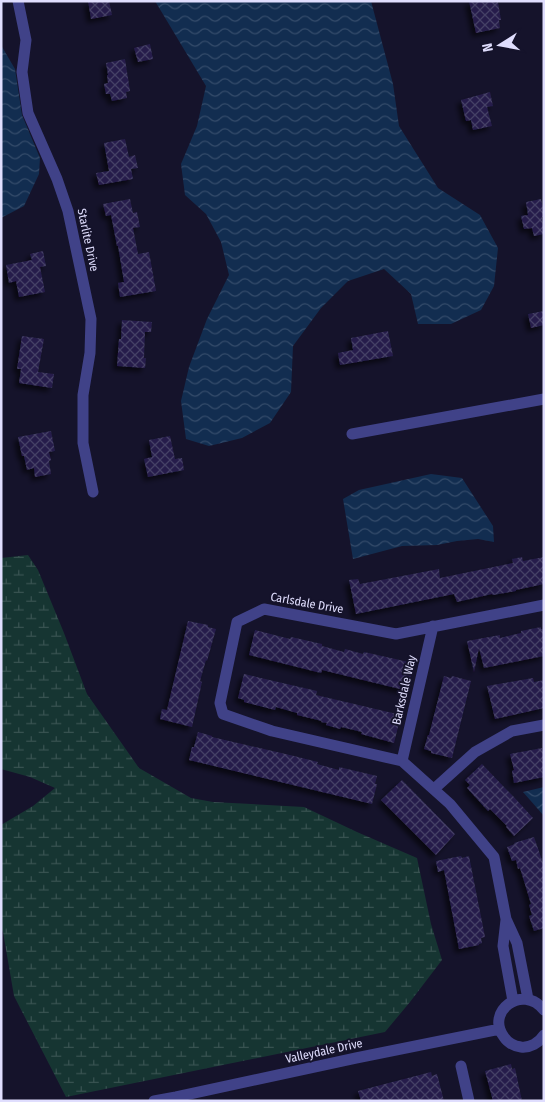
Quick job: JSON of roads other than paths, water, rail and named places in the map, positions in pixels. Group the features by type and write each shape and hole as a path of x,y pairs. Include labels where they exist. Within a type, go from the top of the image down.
{"street":[{"name":"Starlite Drive","path":"18,1 26,40 22,72 28,113 57,179 68,211 91,319 90,353 83,395 83,443 93,492"},
{"path":"352,434 544,399"},
{"name":"Carlsdale Drive","path":"528,999 517,943 506,919 494,857 450,804 402,761 272,731 223,714 220,703 238,622 264,609 396,634 544,605"},
{"name":"Barksdale Way","path":"402,761 433,626"},
{"path":"434,789 475,752 512,732 544,725"},
{"name":"Carlsdale Drive","path":"506,919 503,946 513,1001"},
{"path":"506,962 520,959"},
{"path":"544,1010 534,1001 520,998 507,1004 500,1016 500,1030 508,1042 514,1045 522,1047 536,1044 544,1035"},
{"name":"Valleydale Drive","path":"154,1101 177,1099 356,1058 500,1030"},
{"path":"461,1066 469,1101"}],"water":[{"path":"155,1 371,1 393,84 399,126 438,188 480,215 498,248 494,286 481,310 451,324 418,324 411,294 384,269 348,281 321,308 293,346 291,392 270,423 242,438 209,446 186,439 181,401 189,367 207,319 229,275 221,242 206,214 185,195 181,164 197,126 206,86"},
{"path":"1,45 15,69 22,115 40,158 39,174 24,206 1,218"},
{"path":"431,474 462,478 493,526 494,542 478,539 437,545 402,546 353,559 343,499 359,490"},
{"path":"544,787 544,816 523,792"}]}
